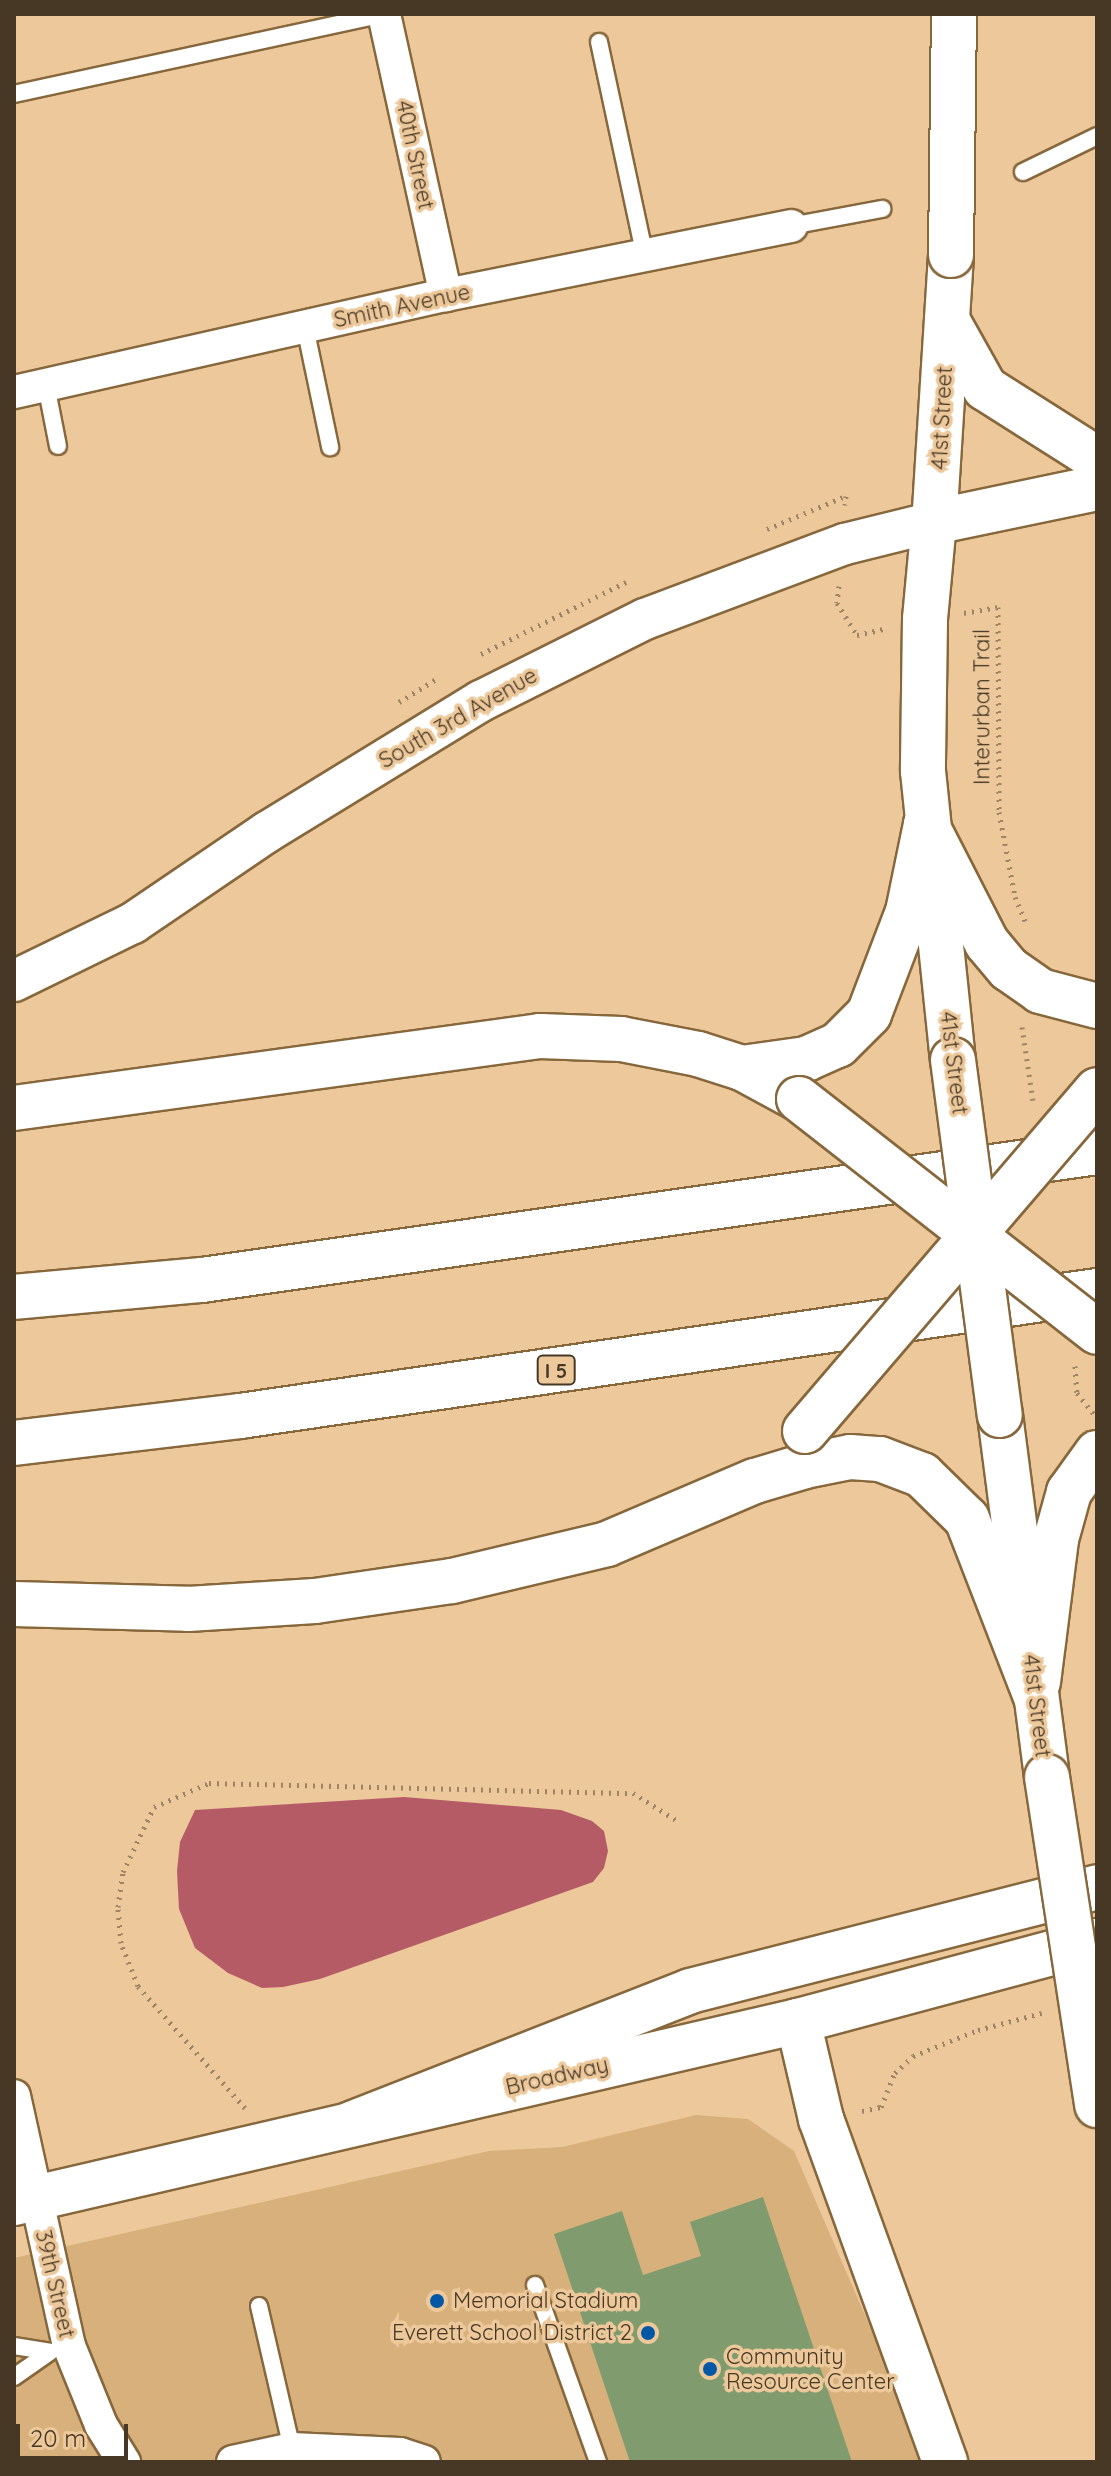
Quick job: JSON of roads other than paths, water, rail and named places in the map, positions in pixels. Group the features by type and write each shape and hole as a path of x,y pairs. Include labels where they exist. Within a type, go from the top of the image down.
{"main road":[{"name":"41st Street","path":"954,14 951,255 925,619 926,824 953,1060 1036,1697 1097,2105"},
{"path":"947,320 985,388 1097,459"},
{"path":"934,522 1097,488"},
{"path":"926,824 987,943 1009,969 1031,1009 1097,1006"},
{"path":"742,1068 806,1059 838,1045 869,1014 908,912 926,824"},
{"path":"14,1108 540,1036 640,1042 742,1068 799,1099 977,1235 1097,1332"},
{"path":"755,1481 805,1431 977,1235 1097,1090"},
{"path":"14,1297 202,1280 1097,1152"},
{"name":"I 5","path":"14,1443 240,1416 1097,1291"},
{"path":"1036,1697 1056,1539 1069,1492 1097,1453"},
{"path":"14,1604 188,1609 315,1601 452,1581 607,1544 755,1481 850,1457 880,1459 922,1475 967,1519 1036,1697"},
{"path":"351,2124 690,1991 1097,1887"},
{"name":"Broadway","path":"25,2201 798,2021 1097,1941"},
{"path":"798,2021 821,2119 945,2462"}],"street":[{"name":"40th Street","path":"384,14 446,295"},
{"name":"Smith Avenue","path":"14,392 446,295 791,226"},
{"name":"South 3rd Avenue","path":"14,981 133,923 267,832 481,701 645,619 845,544 934,522"},
{"name":"39th Street","path":"14,2096 25,2201 60,2349 124,2462"},
{"path":"233,2462 292,2449 400,2454 424,2462"}],"lane":[{"path":"14,94 384,14"},
{"path":"599,42 645,256"},
{"path":"1023,172 1097,136"},
{"path":"791,226 882,209"},
{"path":"305,327 330,447"},
{"path":"46,385 58,446"},
{"path":"535,2285 598,2462"},
{"path":"259,2306 292,2449"},
{"path":"14,2346 60,2349"},
{"path":"14,2377 60,2349"}],"place":[{"name":"Memorial Stadium","path":"437,2301"},
{"name":"Everett School District 2","path":"648,2333"},
{"name":"Community Resource Center","path":"710,2369"}]}
